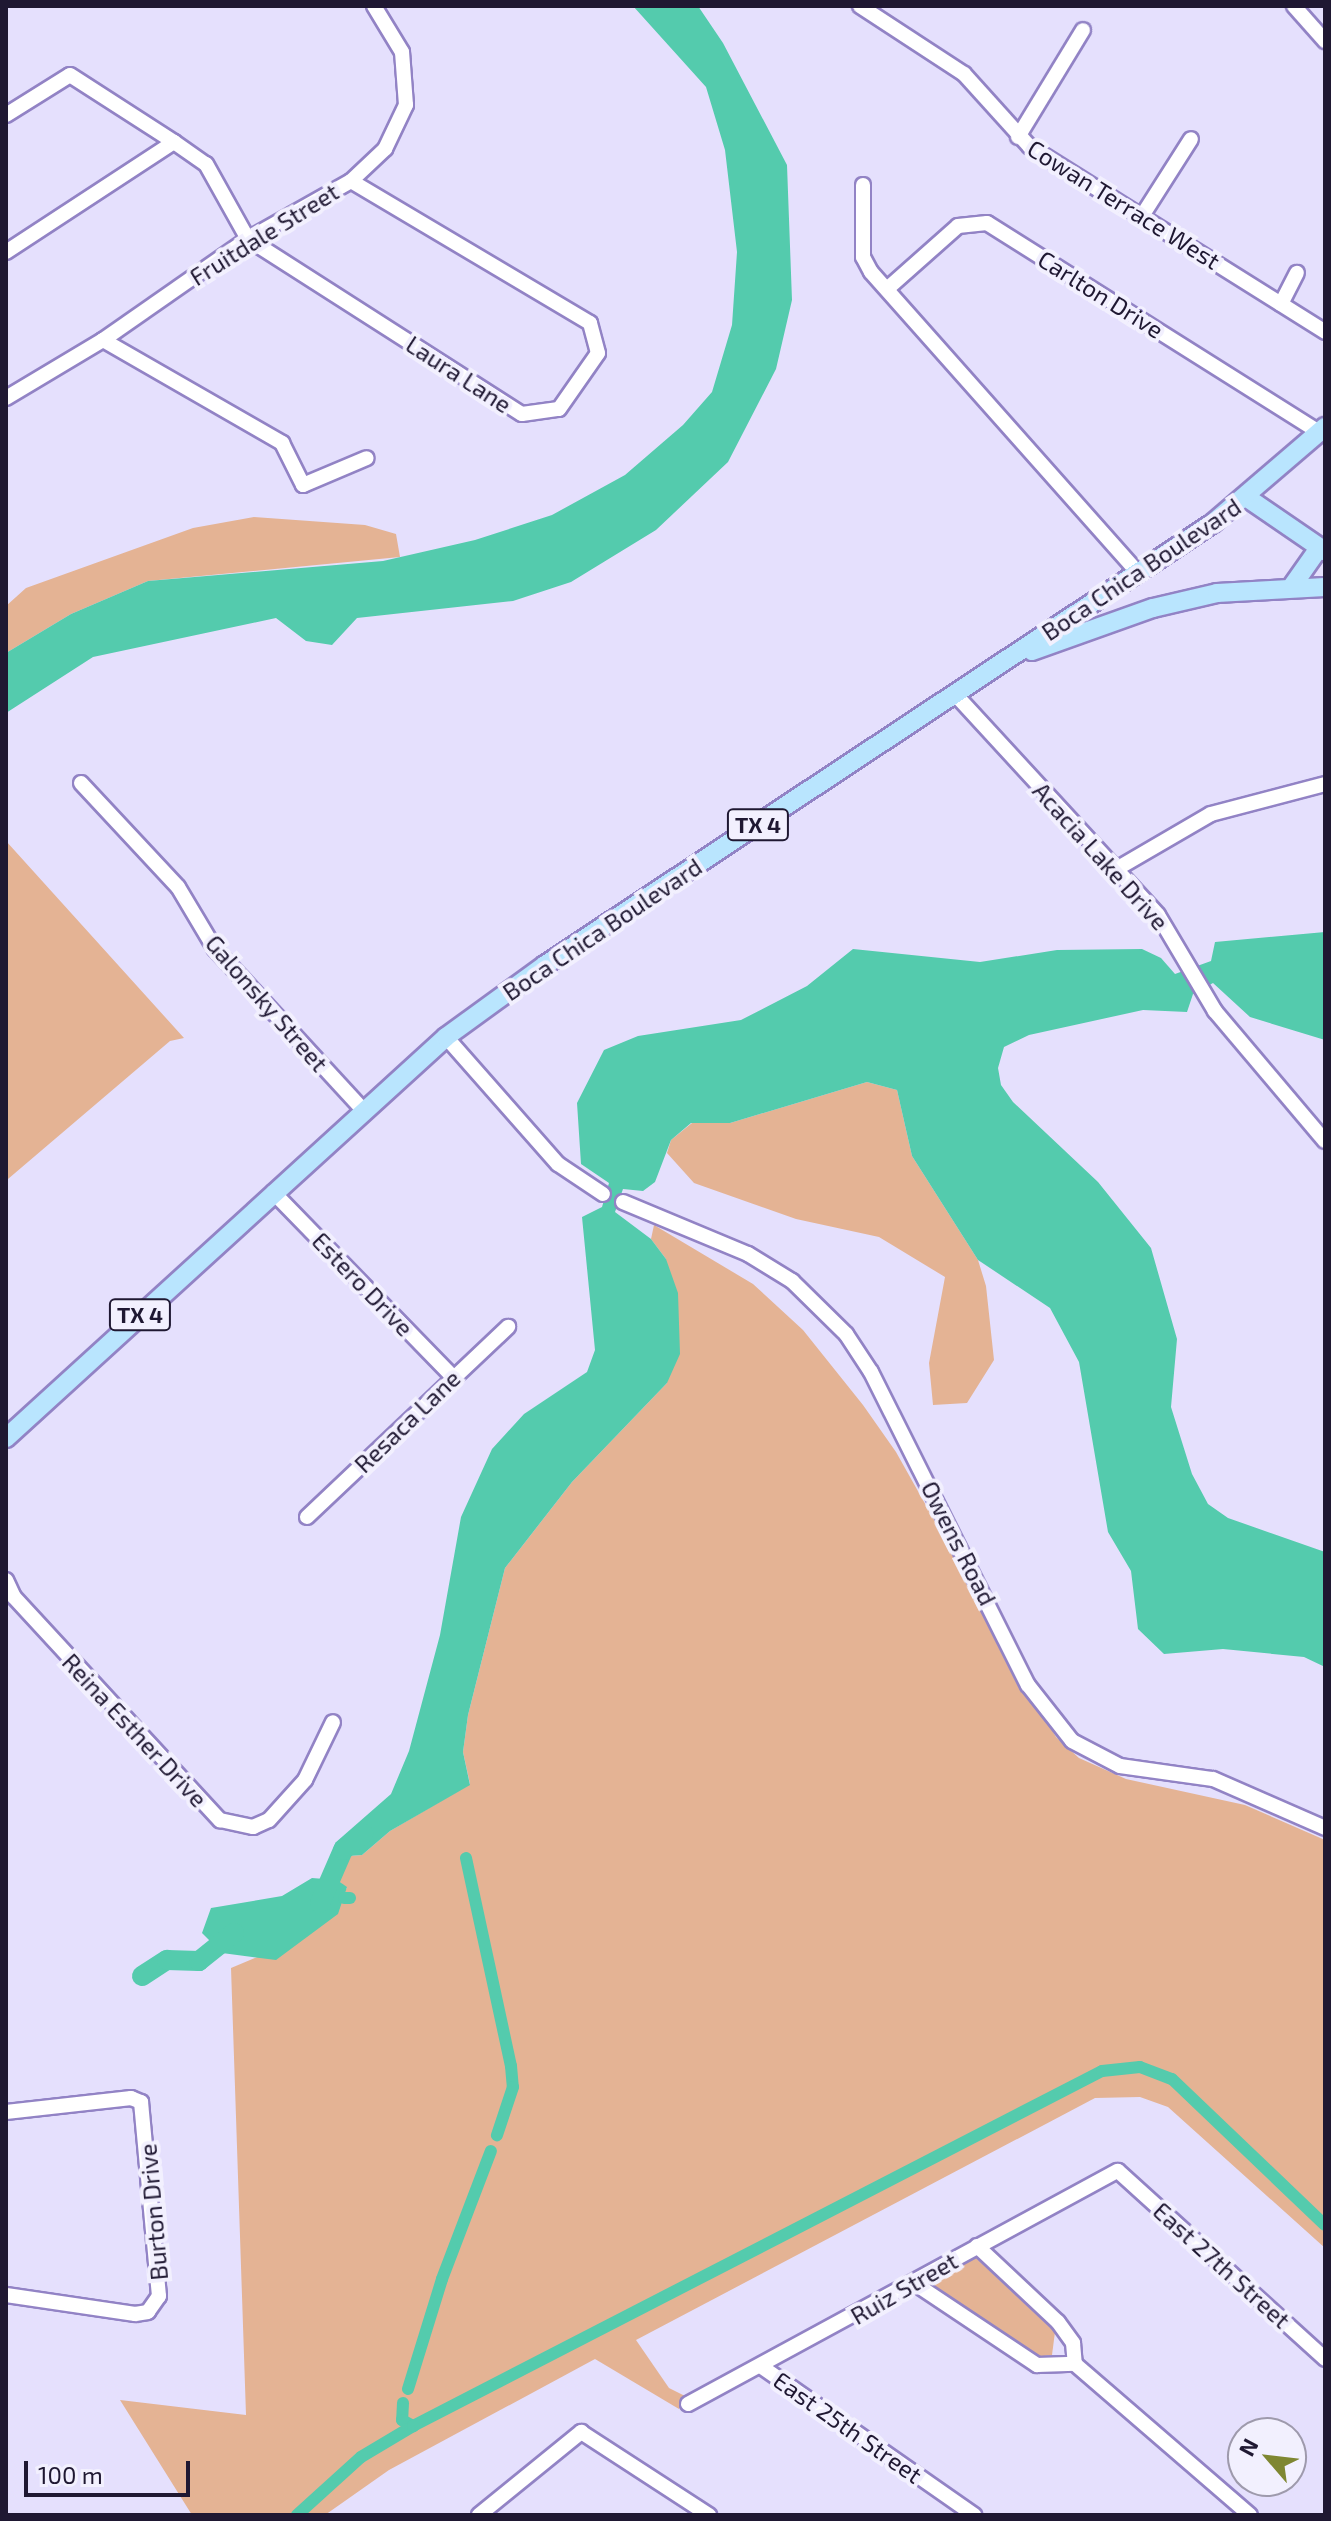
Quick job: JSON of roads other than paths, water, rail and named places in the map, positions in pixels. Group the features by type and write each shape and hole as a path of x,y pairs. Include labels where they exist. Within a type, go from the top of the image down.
{"main road":[{"name":"Boca Chica Boulevard","path":"6,1438 446,1037 545,965 1138,573 1246,497 1322,430"},
{"path":"1246,497 1322,549 1293,585"},
{"path":"1007,660 1153,608 1217,593 1293,585 1325,587"}],"street":[{"name":"Fruitdale Street","path":"6,398 103,340 248,239 351,181 385,149 406,105 402,52 374,6"},
{"path":"1294,6 1325,41"},
{"name":"Cowan Terrace West","path":"867,7 984,91 1018,137 1325,332"},
{"path":"1018,137 1083,30"},
{"path":"6,115 70,75 206,164 248,239"},
{"path":"1142,216 1191,139"},
{"path":"6,252 174,142"},
{"name":"Laura Lane","path":"248,239 522,414 559,409 598,353 590,323 351,181"},
{"path":"863,185 863,257 887,289 1138,573"},
{"name":"Carlton Drive","path":"887,289 958,226 987,223 1322,430"},
{"path":"1281,304 1297,273"},
{"path":"103,340 282,443 303,485 367,458"},
{"name":"Acacia Lake Drive","path":"954,693 1113,871 1158,915 1215,1011 1325,1141"},
{"name":"Galonsky Street","path":"81,783 178,887 215,949 364,1111"},
{"path":"1113,871 1211,814 1325,784"},
{"path":"446,1037 558,1164 603,1194"},
{"name":"Estero Drive","path":"273,1192 453,1377"},
{"name":"Owens Road","path":"623,1202 748,1254 792,1281 846,1334 871,1372 1028,1685 1072,1741 1120,1766 1213,1779 1325,1828"},
{"name":"Resaca Lane","path":"307,1517 508,1327"},
{"name":"Reina Esther Drive","path":"6,1580 14,1597 220,1820 253,1827 269,1820 305,1780 333,1722"},
{"name":"Burton Drive","path":"6,2112 131,2098 141,2102 159,2296 148,2312 135,2314 6,2295"},
{"name":"Ruiz Street","path":"688,2404 762,2367 1118,2171"},
{"name":"East 27th Street","path":"1118,2171 1325,2359"},
{"path":"977,2246 1058,2322 1073,2343 1075,2364"},
{"path":"914,2283 1037,2365 1075,2364 1250,2515"},
{"name":"East 25th Street","path":"762,2367 974,2515"},
{"path":"479,2515 581,2432 709,2515"}],"waterway":[{"path":"320,1903 343,1850 363,1834"},
{"path":"466,1858 511,2066 513,2087 497,2135"},
{"path":"344,1898 350,1898"},
{"path":"142,1976 167,1960 199,1961 234,1933"},
{"path":"297,2515 361,2457 413,2426 1102,2071 1140,2067 1172,2079 1325,2225"},
{"path":"408,2389 442,2279 491,2151"},
{"path":"403,2403 402,2420 413,2426"}]}
